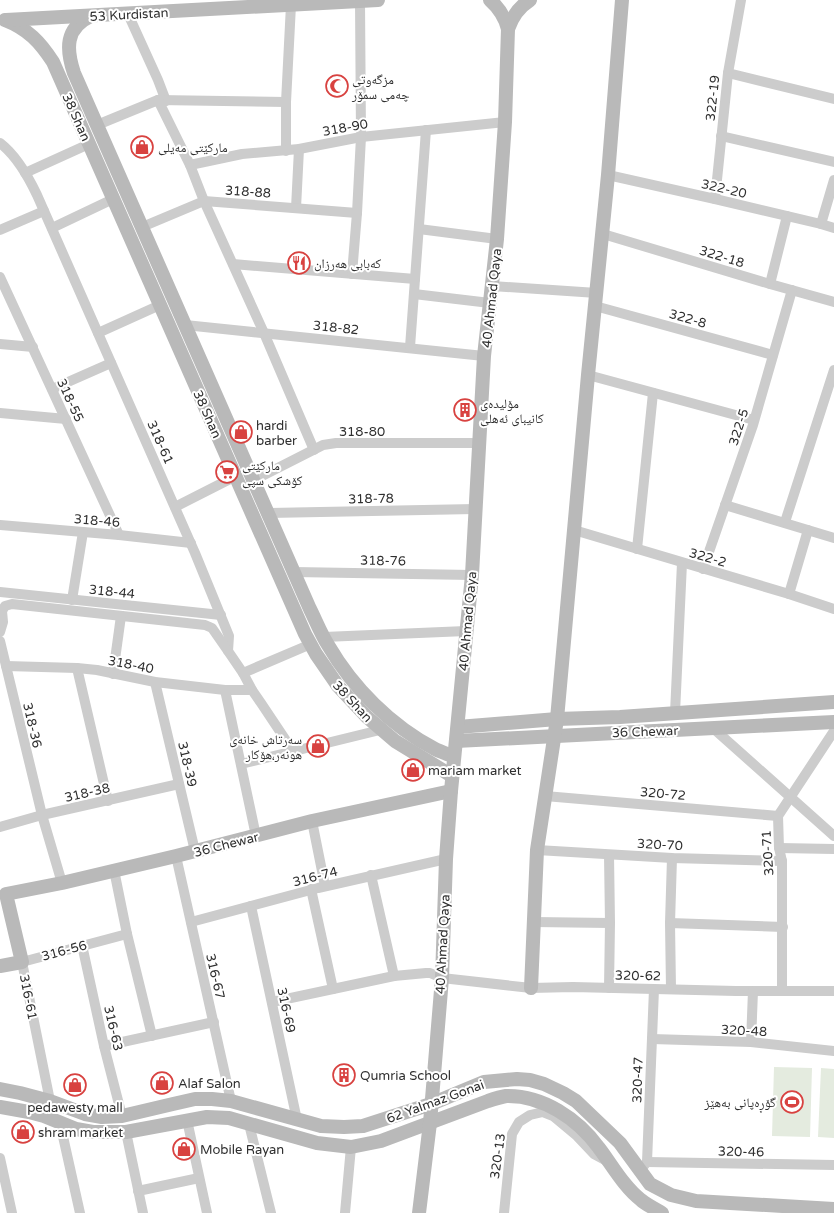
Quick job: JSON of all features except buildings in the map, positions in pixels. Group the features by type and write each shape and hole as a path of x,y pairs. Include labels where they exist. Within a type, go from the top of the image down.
{"street":[{"name":"53 Kurdistan","path":"3,20 128,14 272,3 291,5 378,0"},
{"name":"40 Ahmad Qaya","path":"420,1213 432,1104 442,978 446,859 452,776 472,574 478,443 484,356 497,239 505,122 508,29 504,17 490,0"},
{"name":"40 Ahmad Qaya","path":"508,29 516,12 530,0"},
{"path":"531,988 537,850 557,718 588,375 608,175 622,0"},
{"name":"322-19","path":"715,199 728,73 741,0"},
{"path":"352,274 361,137 360,1"},
{"path":"286,151 286,102 291,5"},
{"path":"128,14 158,80 162,100 204,201 264,333 314,450"},
{"name":"38 Shan","path":"91,16 83,20 71,34 68,47 74,73 324,637 338,661 350,677 377,706 404,729 435,749 454,757"},
{"name":"38 Shan","path":"3,20 14,24 30,34 42,45 53,62 236,476 304,634 322,664 338,686 380,730 452,776"},
{"path":"728,73 834,98"},
{"path":"97,125 162,100 286,102"},
{"name":"318-90","path":"190,165 242,154 286,151 361,137 505,122"},
{"path":"410,347 426,130"},
{"path":"722,136 834,162"},
{"name":"318-61","path":"0,143 10,151 25,173 52,228 191,543 221,615 229,636 228,651"},
{"path":"25,173 89,144"},
{"path":"296,208 299,149"},
{"name":"322-20","path":"608,175 834,228"},
{"path":"821,224 834,180"},
{"path":"52,228 113,199"},
{"name":"318-88","path":"142,228 204,201 357,213"},
{"path":"0,230 44,211"},
{"path":"770,284 787,216"},
{"path":"419,229 497,239"},
{"name":"322-18","path":"602,234 834,302"},
{"path":"233,264 415,279"},
{"name":"318-55","path":"0,277 119,535"},
{"name":"322-8","path":"492,286 596,300 773,356"},
{"name":"322-5","path":"703,569 754,420 792,290"},
{"path":"414,294 490,303"},
{"path":"98,333 160,305"},
{"name":"318-82","path":"185,325 410,347 484,356"},
{"path":"0,344 33,347"},
{"path":"52,389 112,363"},
{"path":"785,522 834,372"},
{"path":"588,375 754,420"},
{"path":"637,549 653,393"},
{"path":"0,413 66,419"},
{"name":"318-80","path":"254,480 323,445 478,443"},
{"path":"175,507 236,476 254,480"},
{"path":"725,505 834,538"},
{"name":"318-78","path":"268,513 475,509"},
{"name":"318-46","path":"0,525 119,535 191,543"},
{"name":"322-2","path":"574,530 789,594 834,609"},
{"path":"789,594 808,530"},
{"path":"72,600 83,532"},
{"path":"674,713 682,563"},
{"name":"318-76","path":"294,572 472,574"},
{"name":"318-44","path":"0,592 221,615"},
{"path":"0,632 3,622 2,611 5,606 12,604 205,625 212,628 293,751"},
{"path":"113,674 121,616"},
{"path":"324,637 466,631"},
{"name":"318-36","path":"0,641 42,815 62,882"},
{"path":"243,673 311,644"},
{"name":"318-40","path":"6,666 77,668 96,670 155,682 225,690 252,690"},
{"path":"77,668 108,801"},
{"name":"318-39","path":"155,682 195,852"},
{"path":"225,690 242,764 256,836"},
{"path":"457,734 557,718 620,718 834,702"},
{"name":"36 Chewar","path":"457,734 555,735 714,729 834,722"},
{"path":"714,729 834,836"},
{"path":"242,764 380,730"},
{"name":"320-71","path":"782,991 782,861 779,848 778,816 834,731"},
{"name":"318-38","path":"0,827 42,815 180,784"},
{"name":"36 Chewar","path":"3,895 195,852 312,821 451,792"},
{"name":"320-72","path":"546,796 778,816"},
{"path":"312,821 325,886"},
{"path":"779,848 834,849"},
{"name":"320-70","path":"537,850 672,858 782,861"},
{"path":"608,854 610,923 609,988"},
{"name":"316-67","path":"176,856 231,1101"},
{"path":"671,989 670,923 672,858"},
{"name":"316-74","path":"191,922 311,889 446,859"},
{"path":"114,870 127,934 152,1036"},
{"path":"371,876 394,976"},
{"path":"311,889 334,989"},
{"name":"316-61","path":"3,895 22,962 50,1101"},
{"name":"316-69","path":"250,906 297,1120"},
{"path":"534,922 610,923"},
{"path":"670,923 783,927"},
{"name":"316-56","path":"0,966 22,962 127,934"},
{"name":"316-63","path":"82,945 104,1046 122,1116"},
{"name":"320-62","path":"272,1002 394,976 430,973 442,978 531,988 573,987 753,991 834,991"},
{"name":"320-47","path":"643,1167 654,989"},
{"path":"751,1042 753,991"},
{"path":"104,1046 214,1022"},
{"name":"320-48","path":"652,1039 751,1042 834,1050"},
{"name":"62 Yalmaz Gonai","path":"0,1089 50,1101 85,1114 102,1117 122,1116 195,1099 212,1099 231,1101 321,1126 344,1127 362,1126 432,1104 484,1082 517,1079 530,1080 563,1093 576,1101 643,1167 650,1184 671,1195 696,1200 834,1209"},
{"name":"62 Yalmaz Gonai","path":"0,1107 44,1116 76,1129 92,1132 126,1132 207,1117 229,1118 317,1143 351,1147 381,1141 488,1101 505,1096 521,1097 539,1102 565,1115 590,1137 633,1192 641,1200 662,1213"},
{"name":"320-13","path":"504,1213 512,1134 519,1122 530,1115 543,1112 553,1116 577,1136 594,1154 611,1165"},
{"path":"187,1120 207,1213"},
{"path":"60,1123 80,1213"},
{"path":"249,1124 271,1213"},
{"path":"126,1132 143,1213"},
{"path":"345,1213 351,1147"},
{"path":"0,1158 12,1213"},
{"name":"320-46","path":"643,1167 834,1165"},
{"path":"138,1191 199,1178"}],"shaded area":[{"name":"گۆڕەپانی بەهێز","path":"774,1067 812,1068 810,1137 772,1136"},
{"path":"821,1068 834,1069 834,1138 818,1137"}],"place":[{"name":"مزگەوتی چەمی سمۆر","path":"337,86"},
{"name":"مارکێتی مەیلی","path":"142,147"},
{"name":"کەبابی هەرزان","path":"299,263"},
{"name":"مۆلیدەی کانیبای ئەهلی","path":"465,410"},
{"name":"hardi barber","path":"241,432"},
{"name":"مارکێتی کۆشکی سپی","path":"227,472"},
{"name":"سەرتاش خانەی ھونەر،ھۆکار","path":"318,746"},
{"name":"mariam market","path":"413,770"},
{"name":"Qumria School","path":"344,1075"},
{"name":"Alaf Salon","path":"162,1083"},
{"name":"pedawesty mall","path":"75,1085"},
{"name":"گۆڕەپانی بەهێز","path":"792,1102"},
{"name":"shram market","path":"23,1132"},
{"name":"Mobile Rayan","path":"184,1149"}]}
